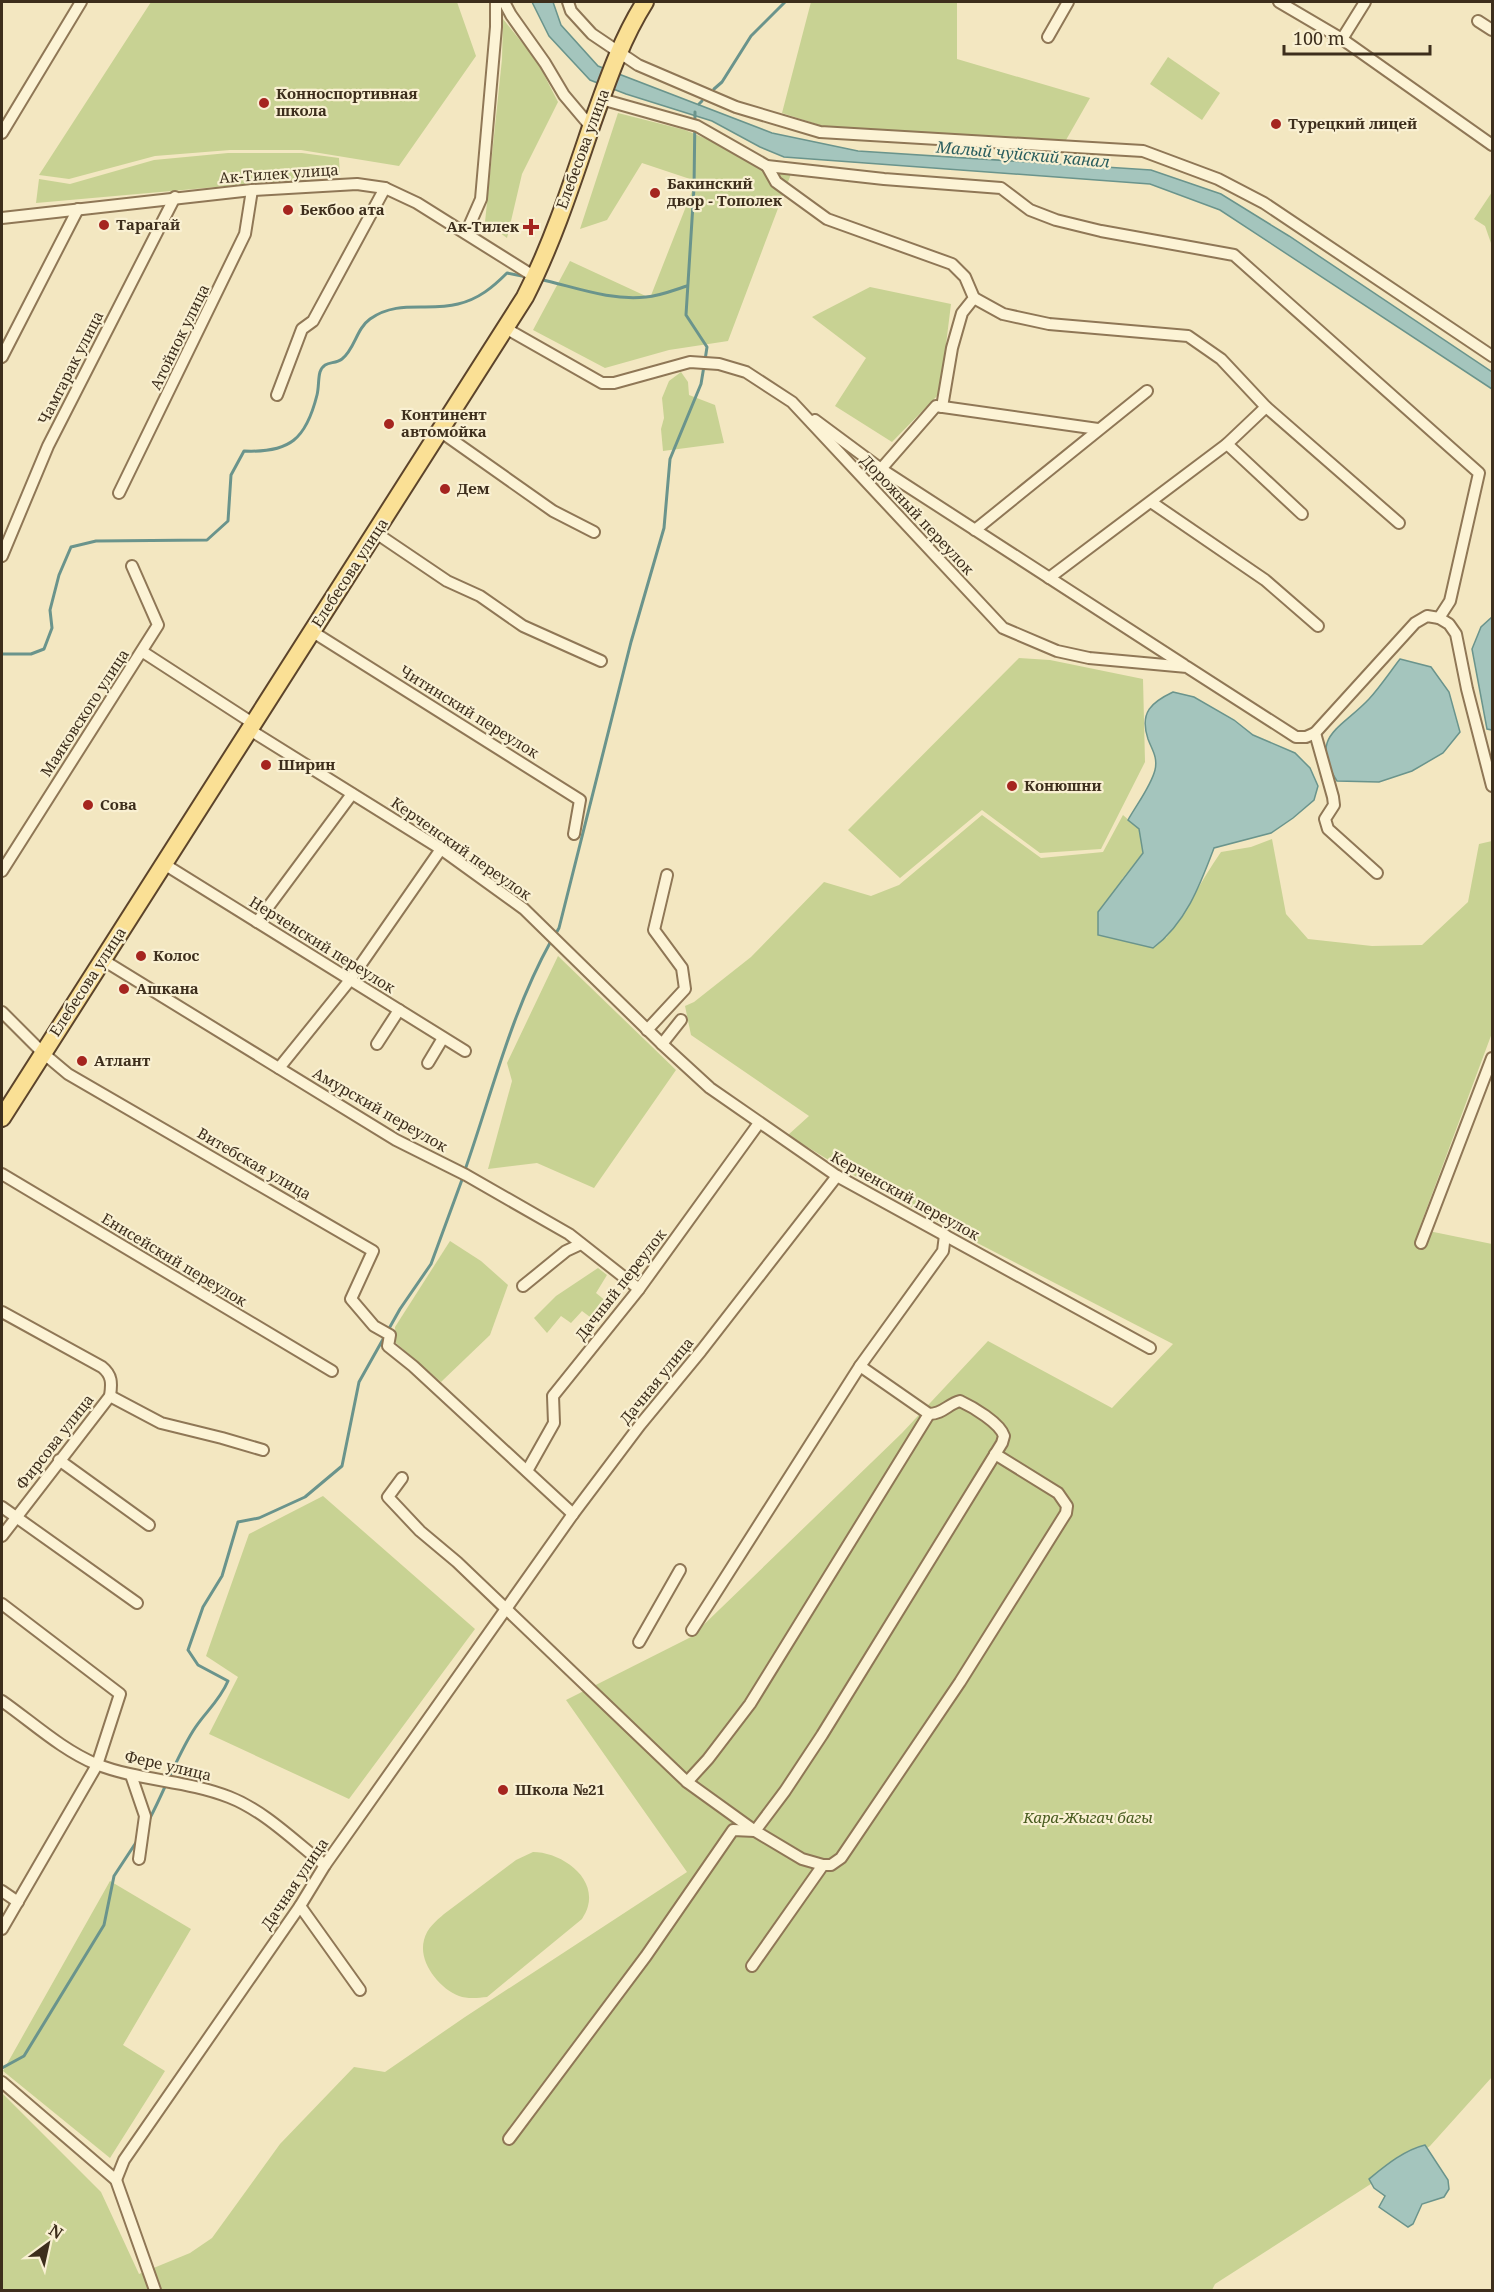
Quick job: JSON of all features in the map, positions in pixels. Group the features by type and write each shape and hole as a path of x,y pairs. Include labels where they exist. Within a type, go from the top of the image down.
{"main road":[{"name":"Елебесова улица","path":"2,1118 507,329 544,257 618,55 645,2"}],"street":[{"path":"2,133 81,2"},
{"path":"466,233 481,199 496,27 496,2"},
{"path":"504,2 564,95 591,127"},
{"path":"568,2 571,11 592,34 618,55 736,107 820,132 1143,151 1218,179 1264,203 1492,357"},
{"path":"1048,37 1068,2"},
{"path":"1279,2 1341,39 1492,145"},
{"path":"1341,39 1365,2"},
{"path":"1479,21 1492,30"},
{"path":"602,97 697,126 767,166 884,179 1001,188 1030,210 1056,220 1101,231 1234,255 1479,473 1450,601 1439,618"},
{"path":"767,166 776,182 827,219 952,264 965,277 974,298 1003,314 1049,324 1188,336 1221,359 1266,407 1399,523"},
{"name":"Ак-Тилек улица","path":"2,218 175,197 357,184 385,188 417,203 535,278"},
{"path":"277,395 302,329 313,321 385,188"},
{"name":"Атойнок улица","path":"119,493 246,234 252,190"},
{"name":"Чамгарак улица","path":"2,556 48,446 175,197"},
{"path":"2,357 78,209"},
{"path":"942,407 951,348 962,313 974,298"},
{"name":"Дорожный переулок","path":"507,329 602,383 614,382 690,362 719,364 746,372 792,402 1003,628 1057,651 1089,658 1187,667 1296,737 1306,737 1315,733"},
{"path":"975,530 1147,391"},
{"path":"792,402 881,469 1187,667"},
{"path":"881,469 936,406 1098,429"},
{"path":"1049,578 1227,444 1266,407"},
{"path":"441,432 553,511 594,532"},
{"path":"1227,444 1302,514"},
{"path":"1151,502 1265,580 1318,626"},
{"path":"376,533 447,581 480,596 523,626 601,661"},
{"name":"Маяковского улица","path":"2,871 158,625 132,566"},
{"path":"1377,873 1328,829 1325,819 1334,805 1333,797 1315,733 1415,623 1427,616 1439,618 1449,624 1456,634 1467,689 1492,786"},
{"name":"Читинский переулок","path":"313,632 580,800 574,834"},
{"name":"Керченский переулок","path":"143,652 352,794 441,849 524,909 647,1030 710,1088 759,1124 837,1176 1150,1348"},
{"path":"257,922 352,794"},
{"path":"279,1068 350,980 441,849"},
{"name":"Нерченский переулок","path":"164,864 465,1051"},
{"path":"647,1030 684,989 682,968 654,930 667,875"},
{"name":"Амурский переулок","path":"103,960 396,1140 516,1203 569,1234 639,1289"},
{"path":"377,1044 399,1010"},
{"name":"Витебская улица","path":"2,1012 43,1053 68,1074 373,1251 351,1299 374,1326 390,1335 388,1346 413,1366 527,1471"},
{"path":"662,1044 681,1020"},
{"path":"428,1063 443,1038"},
{"path":"1421,1244 1492,1058"},
{"name":"Дачный переулок","path":"527,1471 554,1423 553,1396 639,1289 759,1124"},
{"name":"Енисейский переулок","path":"2,1174 332,1371"},
{"name":"Дачная улица","path":"116,2180 124,2160 300,1906 325,1865 505,1608 640,1425 701,1351 837,1176"},
{"path":"692,1630 860,1366 943,1251 945,1236"},
{"path":"522,1286 566,1251 581,1244"},
{"name":"Фирсова улица","path":"2,1312 102,1367 112,1382 110,1395 2,1536"},
{"path":"755,1831 822,1735 1002,1443 1004,1434 978,1411 958,1401 940,1413 929,1414 860,1366"},
{"name":"Фирсова улица","path":"110,1395 160,1423 262,1450"},
{"path":"687,1782 750,1704 929,1414"},
{"path":"402,1478 388,1497 420,1531 457,1562 687,1782 755,1831 802,1859 831,1865 841,1858 960,1682 1067,1510 1064,1500 1058,1493 995,1455"},
{"path":"59,1460 149,1525"},
{"path":"527,1471 573,1514"},
{"path":"2,1507 137,1603"},
{"path":"639,1642 680,1570"},
{"path":"2,1604 120,1694 98,1765 2,1929"},
{"name":"Фере улица","path":"2,1701 78,1755 98,1765 131,1775 230,1797 264,1817 325,1865"},
{"path":"131,1775 145,1816 139,1858"},
{"path":"509,2139 646,1956 732,1830 755,1831"},
{"path":"752,1966 824,1865"},
{"path":"2,1891 18,1902"},
{"path":"300,1906 360,1990"},
{"path":"2,2082 116,2180 155,2290"}],"green space":[{"name":"Конноспортивная школа","path":"151,2 457,2 476,56 399,166 301,150 230,150 155,156 69,179 39,175"},
{"path":"811,2 957,2 957,59 1090,98 1066,140 826,127 782,113"},
{"path":"503,19 537,61 558,102 522,174 507,238 485,222 502,59"},
{"path":"1168,57 1220,93 1202,120 1150,84"},
{"path":"618,113 685,130 791,174 728,341 669,350 605,368 533,330 570,261 650,298 696,181 642,163 607,220 580,229"},
{"path":"228,153 302,153 339,158 340,176 36,203 39,179 70,184 154,160"},
{"path":"1492,192 1492,246 1485,226 1474,219"},
{"path":"870,287 951,304 940,393 892,442 835,406 866,358 812,317"},
{"path":"681,372 688,382 689,395 715,405 724,443 663,451 662,398 669,381"},
{"name":"Конюшни","path":"1019,658 1050,660 1143,679 1145,762 1101,849 1040,853 982,810 900,878 848,830"},
{"name":"Кара-Жыгач багы","path":"982,815 1041,858 1103,852 1123,815 1139,829 1143,853 1122,879 1166,938 1221,852 1251,847 1272,839 1286,914 1308,939 1372,946 1422,945 1468,902 1479,844 1492,841 1492,1033 1419,1229 1492,1244 1492,2077 1430,2146 1215,2284 1212,2290 2,2290 2,2093 101,2192 139,2274 190,2253 212,2238 280,2144 354,2067 385,2072 687,1872 566,1700 691,1637 902,1433 988,1341 1112,1408 1173,1344 956,1232 848,1172 788,1135 809,1116 691,1035 685,1006 694,1002 751,957 824,882 871,896 899,885"},
{"path":"558,956 676,1070 594,1188 537,1163 488,1169 512,1081 507,1063"},
{"path":"450,1241 481,1261 508,1285 490,1335 441,1382 396,1343 395,1327"},
{"path":"598,1268 607,1275 596,1293 612,1306 598,1323 582,1311 571,1323 561,1316 547,1333 534,1318 556,1296"},
{"path":"323,1496 475,1629 349,1799 209,1734 238,1677 206,1656 249,1534"},
{"path":"533,1852 554,1856 573,1867 581,1875 589,1895 588,1908 582,1919 487,1997 459,1996 444,1987 427,1965 423,1948 427,1932 444,1914 516,1860"},
{"path":"110,1881 191,1929 123,2045 165,2071 110,2158 3,2071"}],"water":[{"path":"532,2 553,2 561,25 598,66 772,133 858,151 1151,170 1221,194 1289,236 1492,372 1492,389 1220,210 1150,184 784,157 712,121 626,94 590,80 549,36"},
{"path":"1492,617 1492,730 1487,729 1472,649 1481,627"},
{"path":"1400,659 1431,667 1449,692 1460,732 1443,753 1412,771 1379,782 1337,781 1329,766 1326,753 1327,743 1339,726 1373,694"},
{"path":"1173,692 1194,697 1234,720 1253,735 1295,753 1310,768 1318,786 1314,800 1271,833 1214,848 1191,903 1165,938 1153,948 1098,935 1098,912 1143,853 1139,829 1128,820 1147,789 1156,765 1146,730 1146,715 1153,704"},
{"path":"1425,2145 1448,2180 1449,2189 1444,2197 1422,2204 1413,2224 1408,2227 1379,2207 1385,2196 1374,2188 1369,2179 1402,2155"}],"waterway":[{"path":"714,89 722,82 751,36 785,2"},
{"path":"699,104 702,101"},
{"path":"695,112 694,188 686,315 707,347 705,360"},
{"path":"2,654 31,654 44,649 52,628 50,610 59,575 71,547 96,541 207,540 228,521 231,475 244,451 260,451 284,446 301,433 313,410 322,368 339,361 346,355 365,323 370,319 391,309 447,306 466,302 485,292 507,273 527,277"},
{"path":"539,279 606,295 633,298 656,295 687,286"},
{"path":"555,935 559,928 631,642 664,528 670,459 701,384 704,366"},
{"path":"465,1170 513,1025 524,996 551,941"},
{"path":"149,1820 187,1742 228,1681 198,1665 188,1650 203,1607 222,1576 238,1522 259,1518 305,1497 342,1466 359,1382 400,1309 431,1264 463,1177"},
{"path":"2,2068 24,2056 104,1925 114,1876 137,1841"}],"place":[{"name":"Конноспортивная школа","path":"264,103"},
{"name":"Турецкий лицей","path":"1276,124"},
{"name":"Бакинский двор - Тополек","path":"655,193"},
{"name":"Бекбоо ата","path":"288,210"},
{"name":"Тарагай","path":"104,225"},
{"name":"Ак-Тилек","path":"531,227"},
{"name":"Континент автомойка","path":"389,424"},
{"name":"Дем","path":"445,489"},
{"name":"Ширин","path":"266,765"},
{"name":"Конюшни","path":"1012,786"},
{"name":"Сова","path":"88,805"},
{"name":"Колос","path":"141,956"},
{"name":"Ашкана","path":"124,989"},
{"name":"Атлант","path":"82,1061"},
{"name":"Школа №21","path":"503,1790"}],"water label":[{"name":"Малый чуйский канал","path":"1023,154"}]}
